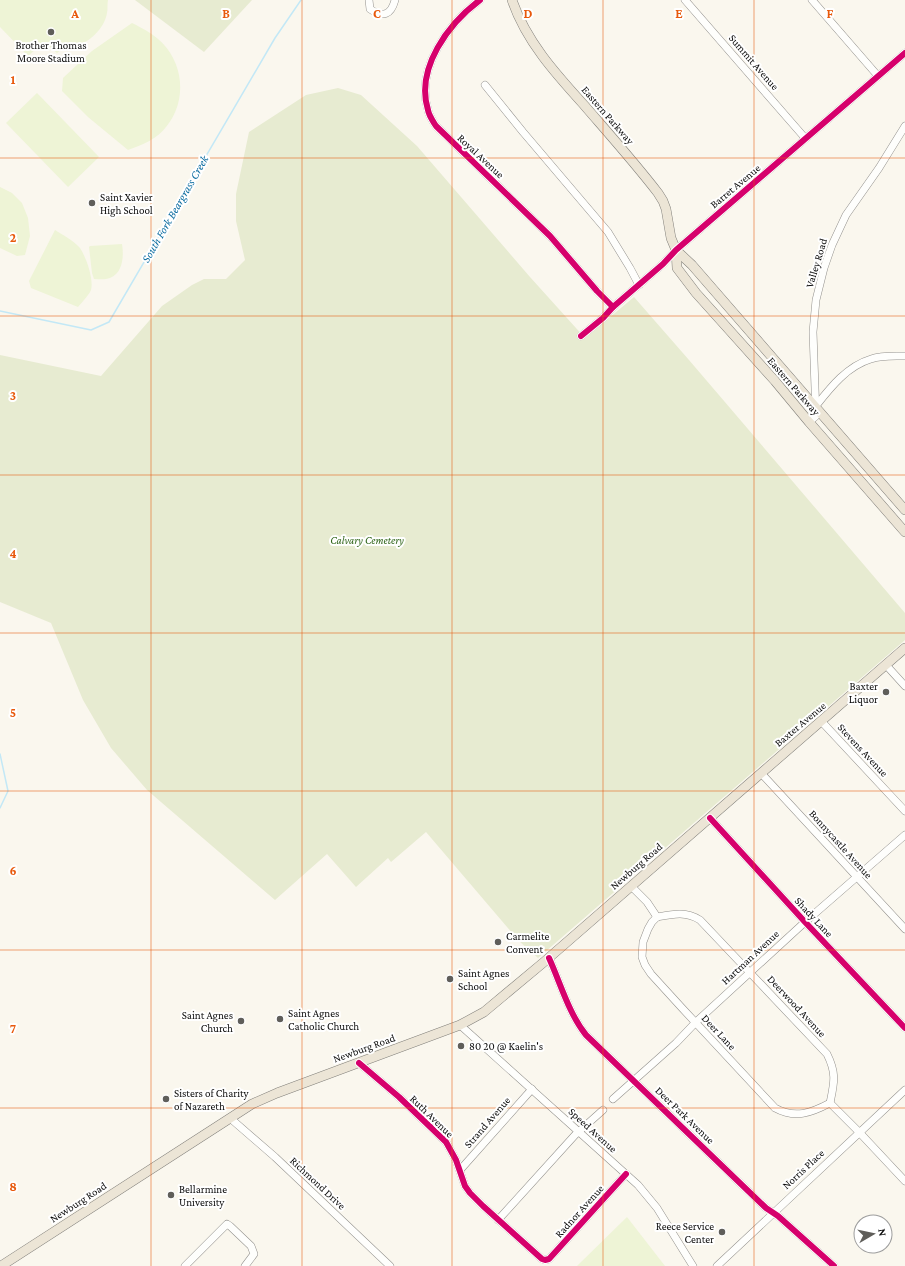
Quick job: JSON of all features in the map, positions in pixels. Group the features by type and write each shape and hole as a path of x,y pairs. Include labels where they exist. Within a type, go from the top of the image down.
{"main road":[{"name":"Eastern Parkway","path":"512,0 524,27 541,54 621,148 663,201 666,209 671,238 676,250 677,268 685,279 780,386 808,422 905,532"},
{"name":"Eastern Parkway","path":"676,250 692,265 905,510"},
{"name":"Baxter Avenue","path":"710,818 822,722 905,648"},
{"name":"Newburg Road","path":"1,1266 252,1104 460,1026 471,1020 496,1002 549,958 710,818"}],"street":[{"path":"369,0 370,9 376,13 385,14 390,12 395,0"},
{"name":"Royal Avenue","path":"480,0 452,26 443,39 432,61 427,75 425,90 426,104 431,117 436,126 550,236 597,291 613,307"},
{"name":"Summit Avenue","path":"685,0 805,138"},
{"path":"812,0 878,76"},
{"name":"Barret Avenue","path":"581,336 663,264 676,250 905,53"},
{"path":"485,85 608,232 639,285"},
{"name":"Valley Road","path":"808,422 816,416 812,332 816,300 824,268 832,245 846,215 879,168 905,126"},
{"path":"815,407 841,377 866,361 886,356 905,356"},
{"path":"886,665 905,686"},
{"name":"Stevens Avenue","path":"822,722 905,811"},
{"name":"Bonnycastle Avenue","path":"761,773 905,929"},
{"name":"Shady Lane","path":"710,818 905,1028"},
{"name":"Hartman Avenue","path":"613,1099 805,922 905,835"},
{"path":"631,886 647,902 657,916"},
{"name":"Deerwood Avenue","path":"657,916 681,913 696,917 827,1054 834,1071 830,1104"},
{"name":"Deer Lane","path":"657,916 644,937 642,947 643,960 651,974 775,1108 788,1114 802,1114 821,1109 830,1104"},
{"name":"Deer Park Avenue","path":"549,958 573,1015 586,1035 768,1209 774,1212 834,1266"},
{"name":"Speed Avenue","path":"460,1026 638,1185 657,1208 693,1266"},
{"name":"Ruth Avenue","path":"359,1063 399,1097 446,1142 451,1149 465,1186 470,1193 537,1255 545,1260"},
{"name":"Strand Avenue","path":"460,1170 532,1089"},
{"name":"Norris Place","path":"717,1266 905,1090"},
{"path":"830,1104 859,1132 905,1182"},
{"path":"498,1220 578,1132 603,1110"},
{"name":"Richmond Drive","path":"230,1118 390,1266"},
{"name":"Radnor Avenue","path":"545,1260 549,1259 554,1254 626,1174"},
{"path":"185,1266 227,1224 251,1246 254,1254 245,1266"}],"green space":[{"name":"Brother Thomas Moore Stadium","path":"0,0 108,0 104,23 98,32 90,39 57,53 44,42 28,56 0,27"},
{"path":"135,0 252,0 204,52"},
{"path":"132,23 152,34 167,48 178,70 180,94 178,105 173,117 166,127 149,141 128,150 88,117 62,91 63,78 92,51"},
{"name":"Calvary Cemetery","path":"338,88 361,95 417,146 530,277 585,338 634,297 905,613 905,640 538,958 519,941 426,832 391,862 388,858 356,887 327,854 275,900 147,790 111,748 83,700 51,623 0,602 0,355 101,376 162,306 192,285 204,279 226,279 245,260 236,221 236,194 249,132 306,95"},
{"path":"37,93 99,157 68,187 6,123"},
{"path":"0,187 12,193 22,203 28,218 30,236 25,255 17,256 0,248"},
{"path":"55,230 80,248 89,268 92,285 91,290 78,307 31,288 29,281"},
{"path":"122,244 123,259 118,272 108,279 94,279 89,247"},
{"path":"627,1217 665,1266 577,1266"}],"waterway":[{"name":"South Fork Beargrass Creek","path":"0,311 91,330 109,322 275,38 301,0"},
{"name":"South Fork Beargrass Creek","path":"0,754 8,791 0,808"}],"cycle path":[{"path":"480,0 468,10 446,34 431,63 426,78 425,94 429,114 436,126 550,236 597,291 613,307"},
{"path":"581,336 663,264 676,250 905,53"},
{"path":"710,818 905,1028"},
{"path":"549,958 570,1008 586,1035 766,1208 778,1216 834,1266"},
{"path":"359,1063 399,1097 446,1142 456,1160 465,1186 470,1193 542,1259 549,1259 626,1174"}],"place":[{"name":"Brother Thomas Moore Stadium","path":"51,32"},
{"name":"Saint Xavier High School","path":"92,203"},
{"name":"Baxter Liquor","path":"886,692"},
{"name":"Carmelite Convent","path":"498,942"},
{"name":"Saint Agnes School","path":"450,979"},
{"name":"Saint Agnes Catholic Church","path":"280,1019"},
{"name":"Saint Agnes Church","path":"241,1021"},
{"name":"80 20 @ Kaelin's","path":"461,1046"},
{"name":"Sisters of Charity of Nazareth","path":"166,1099"},
{"name":"Bellarmine University","path":"171,1195"},
{"name":"Reece Service Center","path":"722,1232"}]}
